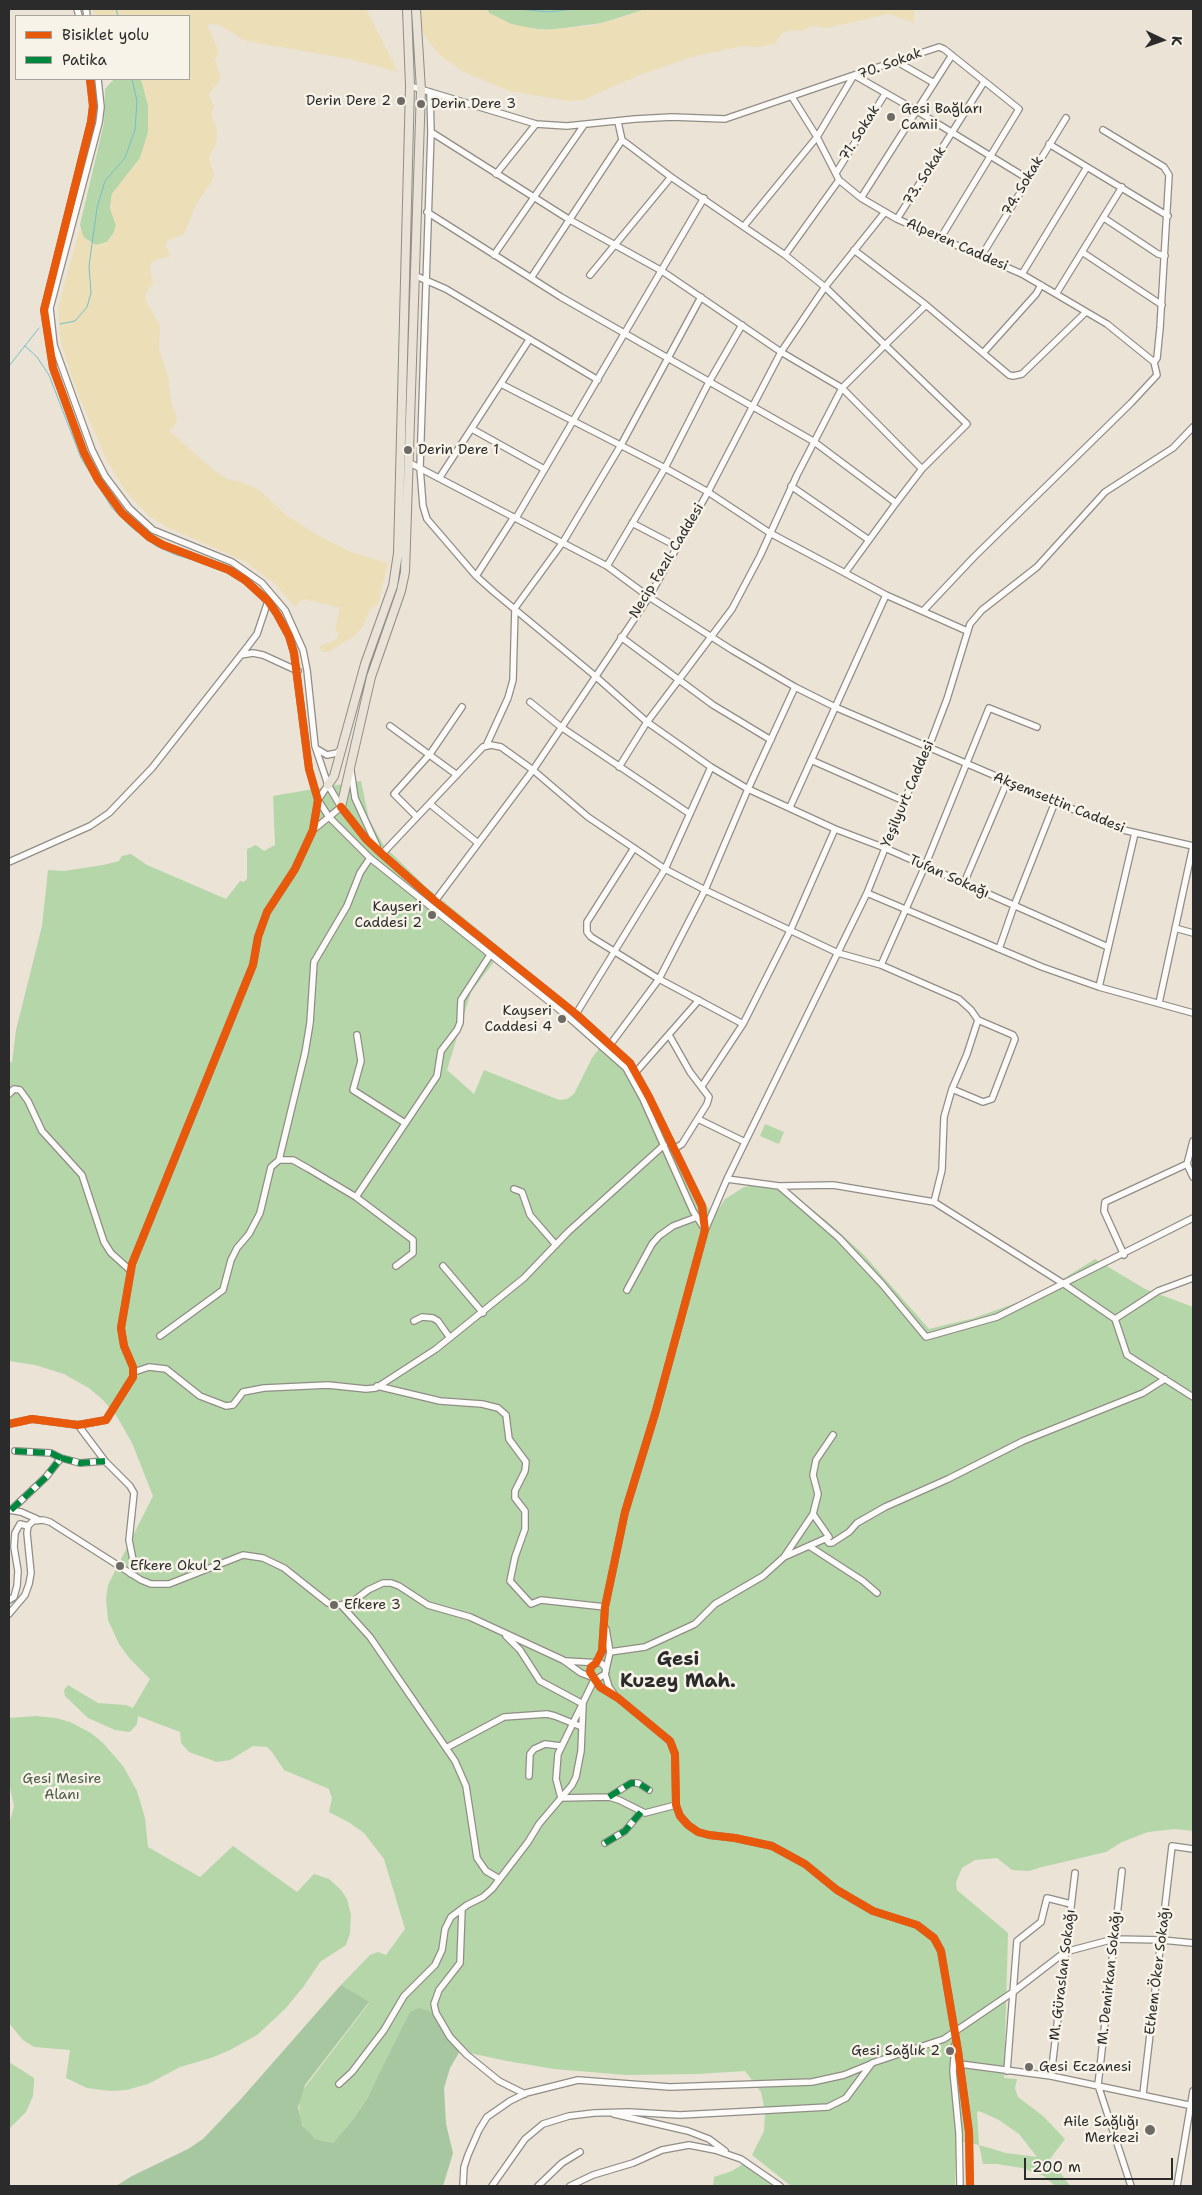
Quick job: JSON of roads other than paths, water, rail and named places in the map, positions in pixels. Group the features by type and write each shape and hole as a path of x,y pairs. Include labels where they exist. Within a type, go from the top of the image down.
{"main road":[{"path":"328,785 334,776 365,664 393,586 398,553 410,86 407,9"},
{"path":"341,807 371,677 401,590 405,572 421,90 416,9"}],"street":[{"name":"70. Sokak","path":"744,226 817,137 854,76 937,47 943,48 952,55"},
{"path":"861,198 952,55 1019,109 940,239"},
{"path":"898,60 901,64 934,83"},
{"path":"410,86 536,124 584,125 618,122 635,118 726,119 854,76 917,111 1028,179"},
{"path":"90,80 93,106 91,122 44,310 53,368 84,453 98,480 122,514 148,536 164,545 229,570 245,580 268,601 289,636 298,671 309,768 318,800 329,817 370,858 573,1021 626,1068 643,1099 697,1217 705,1230"},
{"path":"98,80 101,107 99,123 50,308 54,345 61,367 92,450 105,476 129,508 153,530 238,566 262,584 285,610 303,650 315,746 328,785 341,807 366,840 435,900 576,1014 630,1063 702,1206 705,1230"},
{"name":"73. Sokak","path":"897,219 984,82"},
{"name":"Tufan Sokağı","path":"430,92 431,132 420,468 423,506 427,519 476,576 594,675 646,722 711,767 748,789 835,829 885,848 1108,947"},
{"name":"71. Sokak","path":"836,173 885,94"},
{"name":"Alperen Caddesi","path":"792,97 817,137 840,180 861,198 897,219 1022,274 1107,324 1154,362"},
{"name":"74. Sokak","path":"982,255 1066,118"},
{"path":"618,122 622,140 671,177 785,255 825,286 967,424 922,469 845,573"},
{"path":"496,174 536,124"},
{"path":"494,255 584,125"},
{"path":"923,611 974,557 1155,379 1157,371 1154,362 1157,358 1162,305 1170,179 1166,170 1103,130"},
{"path":"431,132 570,220 615,243 662,271 781,352 842,388 922,469"},
{"path":"531,278 622,140"},
{"path":"1049,144 1168,216"},
{"path":"1022,274 1087,167"},
{"path":"590,275 671,177"},
{"path":"785,255 840,180"},
{"path":"1056,294 1122,187"},
{"path":"476,576 515,518 573,422 704,198"},
{"path":"427,212 531,278 813,441 896,503"},
{"name":"Necip Fazıl Caddesi","path":"435,900 533,770 594,675 648,597 708,492 781,352 825,286 885,212"},
{"path":"1104,218 1158,254 1165,256"},
{"path":"854,250 926,305 1009,375 1019,375 1086,312"},
{"path":"1082,252 1162,305"},
{"path":"414,275 446,289 598,380"},
{"path":"983,353 1036,294 1041,285"},
{"path":"382,854 486,746 508,698 513,680 515,608 563,542 621,446 667,358 702,297"},
{"path":"619,766 646,722 732,609 813,441 842,388 926,305"},
{"path":"607,566 665,468 709,382 742,324"},
{"path":"440,477 529,340"},
{"path":"501,384 665,468 708,492 770,533 845,573 967,631"},
{"name":"Yeşilyurt Caddesi","path":"605,1622 605,1607 625,1512 655,1414 705,1230 726,1179 867,892 928,748 947,698 970,624 982,610 1044,560 1105,492 1173,448 1193,427"},
{"path":"472,429 544,469"},
{"name":"Akşemsettin Caddesi","path":"408,462 440,477 607,566 648,597 712,637 795,688 835,708 1119,829 1193,846"},
{"path":"791,486 869,540"},
{"path":"632,524 678,547"},
{"path":"790,807 886,594"},
{"path":"9,862 90,826 109,813 152,768 257,634 268,601"},
{"path":"620,637 713,705 771,740"},
{"path":"238,657 253,653 274,659 298,671"},
{"path":"610,1045 659,979 705,890 748,789 795,688"},
{"path":"530,702 561,727 690,814"},
{"path":"418,817 394,794 430,754 462,707"},
{"path":"881,965 904,909 925,866 989,708 1037,727"},
{"path":"390,726 457,775"},
{"path":"315,746 322,754 332,755 341,750 344,745"},
{"path":"486,746 501,747 533,770 588,816 665,869 838,953 881,965 960,999 978,1020 1013,1035 1015,1039 992,1099 983,1102 952,1089"},
{"path":"352,755 351,776 355,798 373,840 382,854"},
{"path":"811,760 904,801"},
{"path":"576,1014 665,869 711,767"},
{"path":"964,883 1007,782"},
{"path":"9,1424 32,1420 78,1425 106,1420 129,1385 134,1372 121,1333 131,1271 139,1245 252,965 258,936 267,912 295,869 313,830 318,800 328,785"},
{"path":"999,949 1055,802"},
{"path":"430,804 478,843"},
{"path":"313,830 341,807"},
{"path":"702,1086 743,1024 791,929 835,829"},
{"path":"1099,986 1135,833"},
{"path":"1159,1003 1193,846"},
{"path":"634,848 586,926 587,932 591,937 659,979 743,1024"},
{"path":"279,1160 310,1023 314,962 347,906 360,873 370,858"},
{"path":"867,892 1042,967 1099,986 1193,1012"},
{"path":"1176,928 1193,934"},
{"path":"356,1197 437,1076 441,1051 457,1030 460,1022 461,1000 490,955"},
{"path":"635,1073 699,1000"},
{"path":"934,1202 942,1170 944,1117 952,1089 967,1054 978,1020"},
{"path":"357,1035 361,1061 353,1090 405,1122"},
{"path":"669,1035 690,1072 708,1094 709,1099 682,1144 674,1148"},
{"path":"9,1094 16,1089 20,1090 28,1101 42,1131 82,1175 102,1238 111,1252 131,1271"},
{"path":"698,1119 745,1142"},
{"path":"1193,1141 1187,1164 1193,1177"},
{"path":"134,1372 148,1367 166,1369 200,1396 226,1406 233,1405 243,1392 264,1388 328,1385 366,1389 377,1386 450,1338 483,1313 524,1278 556,1245 664,1145"},
{"path":"160,1336 223,1290 231,1260 237,1248 247,1237 260,1213 271,1167 279,1160 288,1159 296,1162 356,1197 413,1240 413,1253 396,1266"},
{"path":"1124,1254 1104,1211 1105,1202 1187,1164"},
{"path":"726,1179 779,1186 833,1185 934,1202 1064,1284 1115,1319 1126,1355 1193,1397"},
{"path":"779,1186 839,1238 882,1284 926,1337 997,1317 1193,1218"},
{"path":"514,1189 522,1192 530,1216 556,1245"},
{"path":"627,1290 652,1244 659,1236 673,1226 697,1217"},
{"path":"443,1266 483,1313"},
{"path":"1115,1319 1158,1291 1193,1278"},
{"path":"414,1321 424,1316 433,1318 438,1321 450,1338"},
{"path":"826,1539 829,1543 832,1543 849,1532 857,1523 885,1507 948,1479 1023,1441 1142,1393 1165,1379"},
{"path":"377,1386 440,1401 482,1404 498,1408 506,1415 509,1439 526,1462 525,1471 515,1491 514,1498 525,1510 525,1529 515,1557 510,1581 531,1604 541,1600 605,1607"},
{"path":"78,1425 134,1493 129,1540 134,1565 131,1574"},
{"path":"610,1652 645,1647 695,1624 715,1604 763,1576 784,1557 813,1514 818,1494 813,1475 816,1460 833,1435"},
{"path":"16,1451 51,1453 62,1458 80,1462 105,1460"},
{"path":"10,1510 46,1477 62,1458"},
{"path":"10,1510 21,1512 37,1520 50,1522 131,1574 151,1584 169,1584 243,1555 263,1558 284,1568 328,1603 341,1605 355,1600 368,1590 383,1583 391,1583 399,1586 428,1605 470,1617 563,1660 581,1673 595,1678 600,1678 606,1673 610,1652 605,1622"},
{"path":"784,1557 829,1537 813,1514"},
{"path":"9,1600 14,1597 17,1586 18,1570 14,1547 14,1533 20,1524 28,1526 37,1520"},
{"path":"9,1614 25,1595 30,1584 28,1526"},
{"path":"809,1546 863,1581 877,1593"},
{"path":"341,1605 370,1637 455,1761 464,1780 477,1858 486,1871 498,1878"},
{"path":"605,1622 602,1652 590,1670 591,1675 600,1687 618,1698 670,1741 674,1754 676,1804 680,1816 688,1825 698,1832 772,1846 805,1864 837,1890 873,1911 917,1925 934,1938 941,1951 960,2064 969,2132 970,2186"},
{"path":"492,1627 510,1639 520,1650 540,1681 583,1704"},
{"path":"563,1660 603,1665 609,1687 618,1698"},
{"path":"561,1798 556,1771 561,1746 595,1678"},
{"path":"338,2084 352,2072 384,2030 404,1996 435,1965 442,1950 448,1921 462,1909 486,1895 576,1777 580,1759 583,1704"},
{"path":"446,1748 504,1717 547,1714 582,1727"},
{"path":"529,1776 530,1754 534,1749 545,1744 561,1746"},
{"path":"609,1797 631,1783 638,1784 649,1790"},
{"path":"561,1798 609,1797 619,1800 641,1812 649,1813 676,1804"},
{"path":"605,1843 625,1831 641,1812"},
{"name":"Ethem Öker Sokağı","path":"1143,2094 1172,1846 1193,1849"},
{"name":"M. Demirkan Sokağı","path":"1098,2085 1122,1871"},
{"name":"M. Güraslan Sokağı","path":"1051,2076 1076,1873"},
{"path":"1007,2071 1017,1941 1041,1922 1047,1898 1071,1904"},
{"path":"462,1909 460,1963 439,1990 434,2004 436,2013 450,2037 467,2055 499,2081 525,2094"},
{"path":"463,2186 464,2167 468,2155 479,2130 487,2118 510,2101 525,2094 578,2080 670,2087 812,2082 844,2075 887,2057 926,2047 955,2033 1065,1952 1114,1939 1193,1943"},
{"path":"955,2033 953,2071 959,2133 960,2186"},
{"path":"492,2186 525,2139 543,2124 570,2116 609,2112 680,2116 828,2107 846,2098 872,2063"},
{"path":"960,2064 1051,2076 1143,2094 1192,2106"},
{"path":"1098,2085 1132,2186"},
{"path":"1177,2186 1193,2092"},
{"path":"609,2112 688,2131 709,2139 730,2156"},
{"path":"570,2186 593,2175 633,2163 673,2147 702,2146 741,2158 780,2186"},
{"path":"538,2186 562,2163 580,2152"}],"waterway":[{"path":"116,9 118,15"},
{"path":"518,9 549,12 573,9"},
{"path":"60,324 75,321 87,307 91,293 89,266 97,208 105,181 125,158 135,130 137,101 132,80"},
{"path":"9,366 39,328"},
{"path":"25,346 37,357 49,375 81,458 112,508 131,527 156,546 176,555 197,561"},
{"path":"222,570 246,585"},
{"path":"258,596 264,603"}],"place":[{"name":"Derin Dere 2","path":"401,101"},
{"name":"Derin Dere 3","path":"421,104"},
{"name":"Gesi Bağları Camii","path":"891,117"},
{"name":"Derin Dere 1","path":"408,450"},
{"name":"Kayseri Caddesi 2","path":"432,915"},
{"name":"Kayseri Caddesi 4","path":"562,1019"},
{"name":"Efkere Okul 2","path":"120,1566"},
{"name":"Efkere 3","path":"334,1605"},
{"name":"Gesi Sağlık 2","path":"950,2051"},
{"name":"Gesi Eczanesi","path":"1029,2067"},
{"name":"Aile Sağlığı Merkezi","path":"1150,2130"}],"district":[{"name":"Gesi Kuzey Mah.","path":"678,1671"}],"park label":[{"name":"Gesi Mesire Alanı","path":"62,1788"}]}
